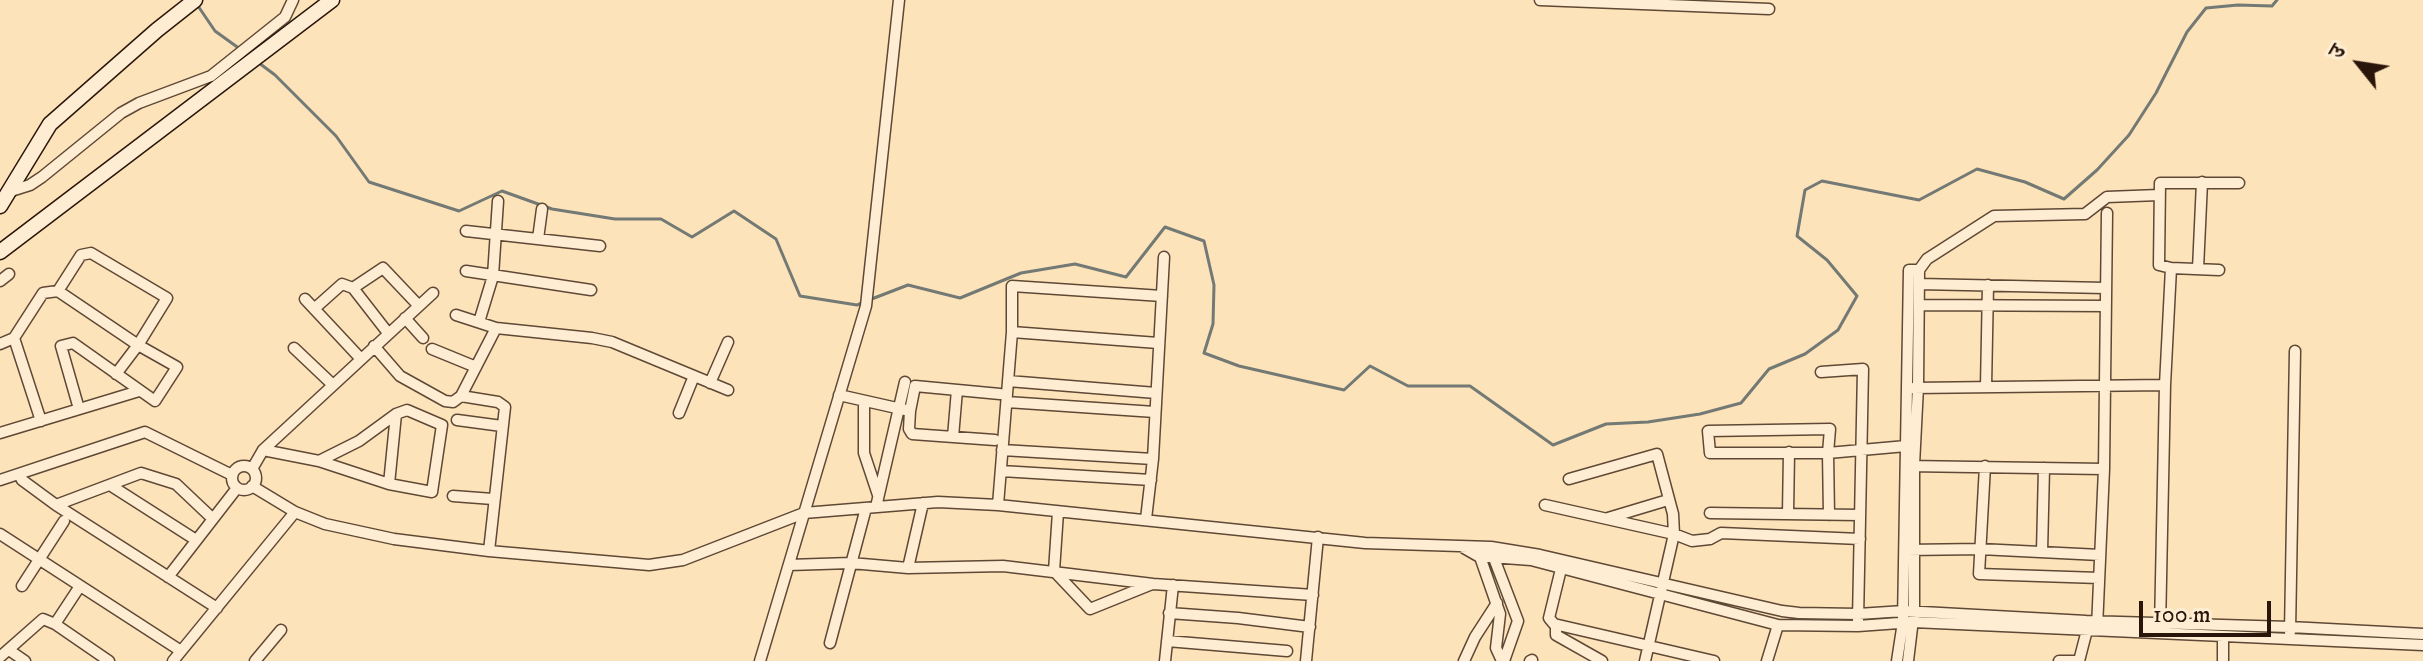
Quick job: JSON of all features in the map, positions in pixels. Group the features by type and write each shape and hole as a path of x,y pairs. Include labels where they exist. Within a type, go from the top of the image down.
{"street":[{"path":"0,206 50,124 195,0"},
{"path":"290,23 293,0"},
{"path":"0,252 290,23 332,0"},
{"path":"760,661 866,301 899,0"},
{"path":"1540,0 1769,9"},
{"path":"11,191 42,177 121,113 139,103 214,81"},
{"path":"2198,269 2202,182"},
{"path":"2219,270 2159,265 2160,183 2239,183"},
{"path":"1908,661 1910,465 1919,270 1927,259 1994,216 2085,214 2107,197 2159,195"},
{"path":"479,322 493,276 498,201"},
{"path":"538,239 542,209"},
{"path":"2059,661 2078,661 2094,627 2104,469 2107,213"},
{"path":"466,231 600,246"},
{"path":"58,291 81,255 91,253 167,298 116,374"},
{"path":"1146,519 1153,459 1164,257"},
{"path":"353,288 383,268 419,306"},
{"path":"2160,628 2165,385 2171,268"},
{"path":"1910,465 1906,446 1913,388 1909,270 1919,270"},
{"path":"466,271 591,290"},
{"path":"314,309 342,284 353,288 388,333"},
{"path":"1919,284 2105,288"},
{"path":"1986,387 1988,285"},
{"path":"998,505 1001,471 998,445 1008,381 1012,286 1162,296"},
{"path":"0,344 14,338 43,293 58,291 138,345 177,367 155,401 73,343 61,346 79,409"},
{"path":"232,475 237,488 245,490 252,486 255,480 252,469 263,450 433,293"},
{"path":"305,299 361,359"},
{"path":"1919,305 2105,306"},
{"path":"456,315 496,328 604,340 728,390"},
{"path":"405,318 423,338"},
{"path":"374,346 400,376 445,401 453,402 461,396 496,328"},
{"path":"1012,332 1158,343"},
{"path":"14,338 41,421"},
{"path":"710,383 728,342"},
{"path":"294,348 333,385"},
{"path":"432,349 476,367"},
{"path":"2290,632 2295,351"},
{"path":"1821,372 1863,369 1858,620"},
{"path":"679,413 694,376"},
{"path":"1008,381 1156,393"},
{"path":"905,382 904,410 910,432 1078,455 1153,459"},
{"path":"1913,388 2165,385"},
{"path":"830,643 851,563 915,386 1083,407 1155,412"},
{"path":"1083,407 1084,387"},
{"path":"953,437 957,390"},
{"path":"1,431 139,391"},
{"path":"839,395 904,410"},
{"path":"461,396 498,402 505,407 489,551"},
{"path":"864,401 864,453 873,504"},
{"path":"263,450 319,461 389,484 432,492 442,425 407,410 396,414 359,441 319,461"},
{"path":"389,484 396,414"},
{"path":"457,420 502,426"},
{"path":"1829,515 1828,453 1830,429 1708,431 1710,453 1828,453 1906,446"},
{"path":"0,480 145,432 232,475"},
{"path":"1788,514 1789,452"},
{"path":"1569,479 1657,454 1673,514 1674,534 1648,657"},
{"path":"1077,475 1078,455"},
{"path":"1910,465 2104,469"},
{"path":"1985,466 1979,574 2099,578"},
{"path":"232,475 240,467 252,469"},
{"path":"2042,552 2044,468"},
{"path":"1001,471 1151,480"},
{"path":"56,505 141,473 176,484 213,519"},
{"path":"19,474 22,480 56,505 217,608"},
{"path":"110,485 196,540"},
{"path":"252,486 295,512 325,524 394,539 649,565 683,560 804,513 873,504 998,505 1365,543 1462,547 1540,555 1782,611 1858,620"},
{"path":"168,577 237,488"},
{"path":"453,496 493,499"},
{"path":"1606,519 1668,500"},
{"path":"908,568 923,503"},
{"path":"1545,505 1674,534 1692,541 1710,539 1721,533 1860,539"},
{"path":"173,661 295,512"},
{"path":"1058,512 1054,571 1090,609 1153,584"},
{"path":"1710,513 1860,515"},
{"path":"22,586 64,521"},
{"path":"0,534 181,651"},
{"path":"1306,661 1318,537"},
{"path":"1909,550 1980,549 2100,555"},
{"path":"1478,551 1501,619 1496,648 1503,661"},
{"path":"1492,552 1778,625 1908,616 2094,627 2423,634"},
{"path":"1492,552 1517,616 1517,630 1503,661"},
{"path":"789,565 851,563 908,568 1003,566 1153,584 1313,595"},
{"path":"1561,569 1549,618 1551,622 1648,657 1714,661"},
{"path":"1165,661 1173,585"},
{"path":"55,624 80,586"},
{"path":"1497,603 1517,616"},
{"path":"1464,661 1497,603"},
{"path":"1169,613 1310,627"},
{"path":"1897,661 1908,616"},
{"path":"0,657 43,619 109,661"},
{"path":"1556,625 1556,635 1602,661"},
{"path":"1767,661 1778,625"},
{"path":"2160,628 2223,637 2290,632 2423,645"},
{"path":"255,661 281,630"},
{"path":"2223,637 2223,661"},
{"path":"1167,641 1287,651"},
{"path":"9,650 25,661"}],"waterway":[{"path":"869,300 908,285 960,298 1021,273 1075,264 1126,277 1165,227 1204,241 1214,285 1213,324 1204,353 1239,366 1344,390 1370,366 1408,386 1470,386 1553,445 1606,424 1648,422 1700,414 1741,403 1769,369 1805,354 1838,330 1857,296 1827,260 1797,236 1805,190 1822,181 1919,200 1977,169 2025,182 2064,199 2097,170 2129,135 2156,93 2187,32 2206,8 2272,6 2277,0"},
{"path":"196,3 215,31 240,49"},
{"path":"259,63 336,136 369,182 459,211 502,191 552,209 615,219 661,219 692,237 734,211 776,239 800,296 857,305 862,303"}]}
